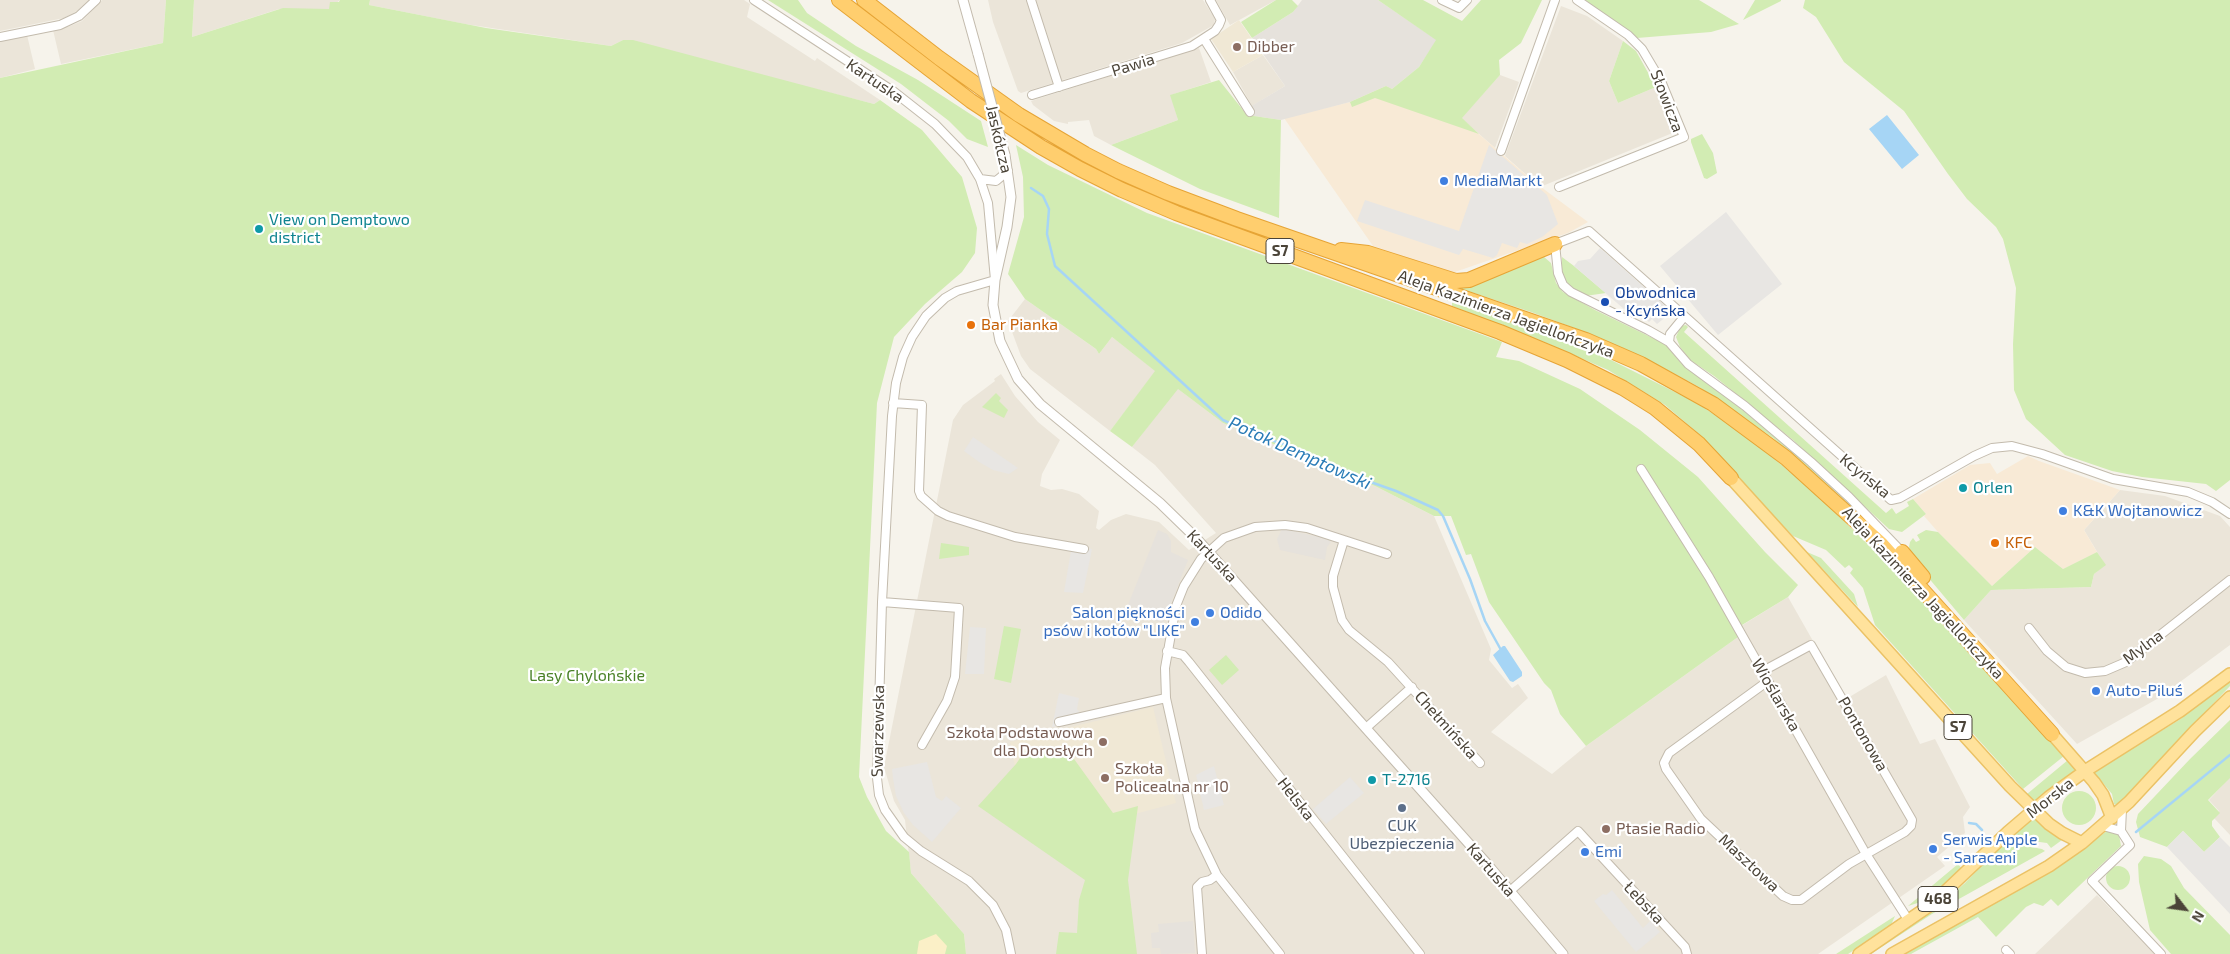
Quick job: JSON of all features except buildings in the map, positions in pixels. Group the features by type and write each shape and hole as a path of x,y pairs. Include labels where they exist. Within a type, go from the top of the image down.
{"highway":[{"name":"Aleja Kazimierza Jagiellończyka","path":"839,0 971,101 1019,133 1080,169 1176,213 1500,332 1567,360 1623,388 1655,408 1699,444 1732,478"},
{"name":"Aleja Kazimierza Jagiellończyka","path":"864,0 981,89 1019,115 1085,154 1168,193 1316,248 1578,337 1641,364 1694,392 1769,444 1810,478 1881,544 2052,734"},
{"path":"1316,248 1368,253 1456,281 1469,280 1555,244"},
{"path":"1902,552 1926,582 1934,601"}],"main road":[{"name":"Aleja Kazimierza Jagiellończyka","path":"1732,478 2033,810 2062,833 2082,843"},
{"name":"Morska","path":"1859,954 1909,921 1954,885 2033,810 2085,771 2180,712 2230,674"},
{"name":"468","path":"1892,954 2049,866 2082,843 2122,809 2230,697"},
{"name":"Aleja Kazimierza Jagiellończyka","path":"2052,734 2085,771 2103,795 2112,818"}],"street":[{"path":"0,36 60,25 79,16 96,0"},
{"name":"Kartuska","path":"754,0 893,91 958,145 968,157 980,179 988,203 991,217 995,280 993,306 996,325 1006,357 1025,388 1040,404 1174,516 1366,728 1563,954"},
{"name":"Jaskółcza","path":"963,0 1008,171 1009,210 995,280"},
{"path":"1031,0 1059,87"},
{"name":"Pawia","path":"1032,95 1168,55 1192,46 1215,31 1221,20 1210,0"},
{"path":"1442,0 1459,8 1467,0"},
{"path":"1500,151 1555,0"},
{"name":"Słowicza","path":"1559,187 1684,136 1661,81 1642,49 1628,35 1577,0"},
{"path":"1204,39 1250,112"},
{"path":"980,179 996,180 1008,171"},
{"name":"Kcyńska","path":"1555,244 1588,231 1891,500 1900,498 1974,456 1992,448 2012,446 2022,447 2113,479 2188,492 2212,502 2230,514"},
{"path":"1555,244 1558,273 1563,285 1571,292 1669,342 1688,364 1745,406 1811,462 1849,497 1902,552"},
{"name":"Swarzewska","path":"995,280 957,291 945,298 922,321 903,356 893,403 876,756 879,795 885,810 904,837 921,851 969,881 993,905 1006,930 1011,954"},
{"path":"1669,342 1670,334 1684,317"},
{"path":"893,403 922,405 919,491 921,496 938,511 948,516 1015,537 1084,549"},
{"name":"Wioślarska","path":"1641,469 1709,578 1866,854 1909,921"},
{"path":"1280,954 1217,875 1200,844 1192,820 1166,698 1168,651 1176,606 1196,564 1208,552 1228,536 1255,527 1273,525 1308,528 1387,554"},
{"name":"Chełmińska","path":"1344,540 1333,576 1333,588 1338,613 1350,630 1388,662 1480,763"},
{"name":"Mylna","path":"2029,628 2051,656 2066,667 2085,673 2105,671 2126,662 2230,580"},
{"path":"882,602 959,608 955,678 947,700 922,745"},
{"name":"Pontonowa","path":"1763,671 1811,644 1911,817 1912,823 1905,832 1866,854"},
{"name":"Helska","path":"1168,651 1183,655 1190,662 1420,954"},
{"name":"Masztowa","path":"1768,681 1669,753 1665,758 1666,769 1701,819 1787,898 1797,900 1806,897 1830,876 1866,854"},
{"name":"Chełmińska","path":"1366,728 1412,687"},
{"path":"1059,722 1166,698"},
{"path":"2122,809 2121,831 2130,845 2092,881 2161,954"},
{"path":"2103,826 2121,831"},
{"name":"Łebska","path":"1510,891 1578,831 1685,947 1687,954"},
{"path":"1202,954 1197,887 1202,882 1210,880 1217,875"}],"shaded area":[{"path":"0,0 91,0 79,10 64,18 0,31"},
{"path":"102,0 166,0 163,43 61,64 53,30 82,21"},
{"path":"194,0 340,0 329,9 279,9 192,37"},
{"path":"370,0 744,0 750,4 747,17 815,61 817,58 880,100 874,104 623,40 611,46 465,24 369,5"},
{"path":"988,0 1203,0 1215,19 1214,25 1182,43 1021,93 1018,91 993,22"},
{"path":"1216,0 1276,0 1230,25"},
{"path":"1302,0 1378,0 1437,40 1419,67 1392,89 1386,86 1350,102 1281,120 1247,115 1243,111 1285,86 1252,38 1293,12"},
{"path":"1561,6 1587,16 1623,41 1609,81 1618,103 1656,87 1675,132 1540,187 1505,156"},
{"name":"Dibber","path":"1239,20 1263,55 1233,72 1211,39"},
{"path":"27,35 35,69 0,78 0,41"},
{"path":"1199,48 1211,82 1171,95 1178,120 1111,145 1094,136 1089,120 1068,122 1068,124 1054,121 1033,105 1031,101"},
{"path":"1263,55 1285,86 1252,106 1233,72"},
{"path":"1500,75 1519,82 1495,148 1461,118"},
{"path":"1386,86 1457,115 1533,181 1588,222 1568,233 1452,273 1373,246 1284,118 1350,102"},
{"path":"1489,145 1547,195 1558,224 1542,237 1527,244 1520,242 1517,248 1502,243 1497,255 1493,258 1463,249 1459,255 1357,221 1365,200 1459,231"},
{"path":"1726,212 1782,284 1718,335 1660,266"},
{"path":"1600,248 1672,312 1657,324 1652,319 1649,322 1629,305 1624,309 1574,266 1578,261 1590,259"},
{"path":"1025,299 1096,349 1099,354 1112,337 1156,371 1110,431 1030,369 1021,356 1008,321"},
{"path":"1001,374 1015,396 1038,422 1060,440 1042,474 1040,486 1051,490 1062,489 1079,494 1099,511 1096,528 1099,530 1111,520 1126,514 1159,522 1189,550 1216,533 1155,465 1132,447 1177,388 1223,423 1297,454 1310,465 1375,486 1434,516 1491,649 1489,660 1512,688 1518,684 1528,698 1491,732 1552,774 1586,746 1745,632 1741,626 1788,597 1846,699 1886,675 1920,744 1935,739 1970,807 1963,817 1965,833 1937,857 1945,866 1818,954 966,954 964,934 911,873 905,820 894,801 884,767 953,420 963,405 995,381 994,379"},
{"path":"973,437 1018,468 1009,474 993,470 979,462 964,451"},
{"path":"2028,456 2120,490 2084,530 2097,552 2063,569 2035,547 1992,586 1938,532 1913,499 1970,465 1990,463 1997,474"},
{"path":"2120,490 2165,496 2220,516 2230,527 2230,645 2157,699 2077,744 1964,620 1991,590 2091,587 2094,574 2105,565 2084,530"},
{"path":"1282,529 1324,538 1331,542 1327,547 1325,560 1280,550 1277,539"},
{"path":"1158,530 1167,534 1171,541 1171,552 1188,560 1163,623 1135,614 1137,609 1128,605"},
{"path":"1072,545 1092,549 1083,593 1064,592"},
{"path":"970,627 986,628 984,674 965,674"},
{"path":"1059,693 1079,698 1077,709 1081,714 1090,715 1091,720 1052,727"},
{"path":"1153,707 1176,803 1030,842 1010,742"},
{"path":"927,762 936,797 942,801 946,796 961,808 932,842 913,825 904,813 896,796 892,769"},
{"path":"1214,766 1224,805 1204,810 1196,775"},
{"path":"1350,777 1364,793 1326,824 1313,809"},
{"path":"2230,777 2230,835 2214,818 2219,811 2209,800"},
{"path":"2183,831 2204,852 2220,837 2230,847 2230,914 2167,847"},
{"path":"1612,890 1643,928 1650,921 1660,932 1636,952 1594,901"},
{"path":"2097,895 2155,954 2035,954"},
{"path":"1193,921 1195,953 1161,954 1160,948 1152,948 1151,933 1159,932 1158,924"}],"green space":[{"name":"Lasy Chylońskie","path":"166,0 194,0 192,37 283,8 329,9 330,2 370,0 369,5 486,28 611,46 623,40 633,40 874,104 880,100 922,130 962,177 977,228 975,253 962,272 925,304 894,337 877,403 859,777 867,797 886,831 909,852 911,873 964,934 966,954 0,954 0,78 163,43"},
{"path":"768,0 798,0 807,13 856,46 918,80 981,121 988,147 967,139 949,121 901,84"},
{"path":"1276,0 1292,0 1298,6 1293,12 1252,38 1241,22"},
{"path":"1378,0 1423,0 1462,21 1481,0 1542,0 1521,43 1499,60 1500,75 1462,118 1479,134 1375,98 1352,107 1350,102 1386,86 1392,89 1419,67 1436,40"},
{"path":"1585,0 1699,0 1739,24 1711,32 1637,38"},
{"path":"1755,0 1781,0 1781,1 1743,20"},
{"path":"1805,0 2230,0 2230,480 2216,491 2206,484 2142,477 2112,471 2065,455 2026,419 2014,390 2013,344 2016,288 2003,239 1996,227 1967,199 1904,111 1844,62 1816,17 1803,8"},
{"path":"1623,41 1636,51 1656,87 1618,103 1609,81"},
{"path":"1219,80 1247,115 1281,120 1279,218 1200,189 1111,145 1178,120 1170,95"},
{"path":"1702,134 1713,153 1717,173 1707,179 1704,178 1691,142 1691,139"},
{"path":"1016,145 1048,165 1147,213 1502,342 1496,357 1519,361 1580,389 1640,430 1698,477 1765,552 1798,585 1788,597 1742,625 1745,632 1586,746 1560,714 1551,690 1544,683 1489,602 1471,554 1466,555 1451,516 1434,516 1375,486 1310,465 1297,454 1223,423 1178,389 1132,447 1110,431 1155,371 1112,337 1099,354 1096,349 1025,299 1008,274 1024,217 1023,177"},
{"path":"1543,256 1551,263 1556,283 1563,292 1595,310 1665,344 1681,363 1717,389 1790,449 1872,525 1904,558 1819,478 1773,438 1699,387 1643,357 1593,335 1459,288 1458,286"},
{"path":"1562,257 1606,293 1585,296 1570,287 1562,274"},
{"path":"1452,302 1533,329 1609,359 1695,402 1749,437 1819,497 1884,560 2064,756 2023,789 1875,625 1863,588 1850,573 1853,569 1849,565 1845,568 1826,550 1793,536 1726,467 1701,436 1665,405 1608,370 1544,342 1452,306"},
{"path":"1686,325 1688,327 1684,332 1886,513 1892,508 1896,514 1909,506 1907,502 1913,499 1926,514 1902,532 1889,529 1793,440 1714,376 1690,360 1680,347 1676,337 1681,326"},
{"path":"996,393 1001,398 999,401 1008,410 1004,418 982,407"},
{"path":"1926,530 1938,532 1992,586 2035,547 2063,569 2097,552 2106,565 2094,574 2091,587 1991,590 1964,620 1911,557 1910,542 1913,538 1916,542 1920,540 1917,535"},
{"path":"941,543 969,547 969,555 939,559"},
{"path":"1807,552 1821,558 1854,594 1858,607"},
{"path":"1004,626 1021,629 1011,683 994,679"},
{"path":"1226,655 1239,670 1222,685 1209,670"},
{"path":"2230,681 2230,686 2127,795 2117,805 2114,804 2112,794 2094,772 2179,720"},
{"path":"2230,720 2230,778 2208,800 2220,813 2212,821 2212,826 2220,837 2204,852 2183,831 2167,847 2140,837 2136,822 2138,814"},
{"path":"1025,751 1069,752 1113,813 1138,806 1128,880 1137,954 1056,954 1059,932 1077,933 1079,900 1085,880 978,806 1016,764"},
{"path":"2068,760 2076,770 2034,802 2027,794"},
{"path":"2079,791 2091,796 2096,808 2091,820 2079,825 2067,820 2062,808 2067,796"},
{"path":"2035,815 2062,840 2051,848 2047,843 2010,838"},
{"path":"2107,831 2119,835 2121,846 2058,906 2051,899 2043,906 2034,903 2026,907 1996,937 1978,917 1911,954 1902,954 2043,876"},
{"path":"2004,842 2045,851 1932,914 1871,954 1867,954 1935,909 1965,883"},
{"path":"2144,856 2161,859 2171,866 2184,888 2230,935 2230,954 2171,954 2150,930 2139,882 2138,864"},
{"path":"1958,864 1962,869 1938,891 1924,901 1908,906"},
{"path":"2118,866 2127,869 2130,878 2127,887 2118,890 2109,887 2106,878 2109,869"},
{"path":"1895,916 1891,925 1885,930 1848,954 1836,954"}],"sand":[{"path":"936,934 947,946 945,954 917,954 919,941"}],"water":[{"path":"1887,115 1919,155 1902,169 1869,129"},
{"path":"1505,646 1522,672 1522,676 1513,682 1510,681 1493,655"}],"waterway":[{"name":"Potok Demptowski","path":"1031,188 1043,196 1049,209 1047,234 1055,266 1223,420 1256,435 1283,444 1314,462 1396,491 1438,510 1443,516 1470,579 1485,621 1501,650"},
{"name":"Potok Demptowski","path":"2136,832 2230,755"},
{"name":"Potok Demptowski","path":"1969,823 1976,824 1982,830"}],"place":[{"name":"Dibber","path":"1237,47"},
{"name":"MediaMarkt","path":"1444,181"},
{"name":"View on Demptowo district","path":"259,229"},
{"name":"Obwodnica - Kcyńska","path":"1605,302"},
{"name":"Bar Pianka","path":"971,325"},
{"name":"Orlen","path":"1963,488"},
{"name":"K&K Wojtanowicz","path":"2063,511"},
{"name":"KFC","path":"1995,543"},
{"name":"Odido","path":"1210,613"},
{"name":"Salon piękności psów i kotów \"LIKE\"","path":"1195,622"},
{"name":"Auto-Piluś","path":"2096,691"},
{"name":"Szkoła Podstawowa dla Dorosłych","path":"1103,742"},
{"name":"Szkoła Policealna nr 10","path":"1105,778"},
{"name":"T-2716","path":"1372,780"},
{"name":"CUK Ubezpieczenia","path":"1402,808"},
{"name":"Ptasie Radio","path":"1606,829"},
{"name":"Serwis Apple - Saraceni","path":"1933,849"},
{"name":"Emi","path":"1585,852"}]}
